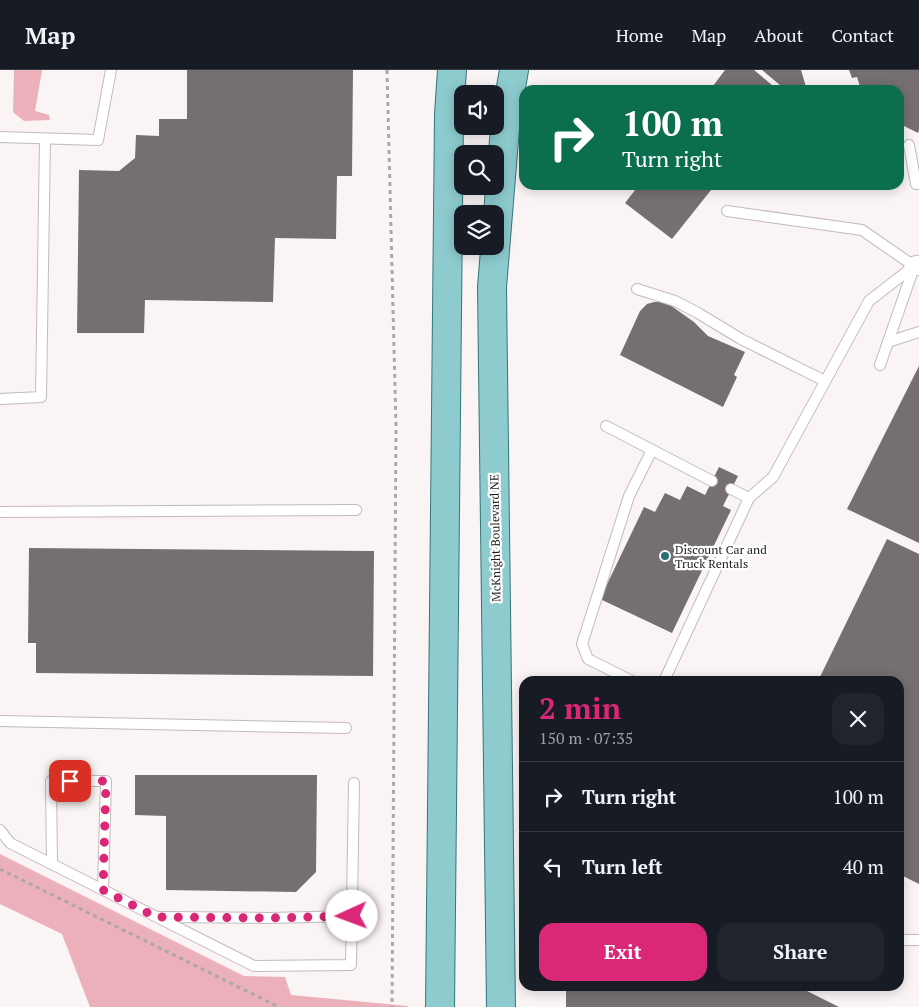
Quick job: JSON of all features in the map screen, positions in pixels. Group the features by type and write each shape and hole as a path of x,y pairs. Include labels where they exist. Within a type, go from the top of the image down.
{"main road":[{"path":"440,1007 448,124 452,70"},
{"name":"McKnight Boulevard NE","path":"501,1007 492,287 506,116 514,70"}],"lane":[{"path":"0,137 98,140 111,70"},
{"path":"0,399 41,398 45,138"},
{"path":"909,145 916,184 919,184"},
{"path":"727,211 862,230 917,265"},
{"path":"880,365 917,265"},
{"path":"666,676 749,498 773,477 869,300 917,265"},
{"path":"637,289 675,301 698,312 741,339 825,381"},
{"path":"888,342 919,332"},
{"path":"606,426 712,481"},
{"path":"622,676 588,659 582,644 629,496 652,450"},
{"path":"731,489 749,498"},
{"path":"0,512 356,510"},
{"path":"0,722 346,728"},
{"path":"52,864 51,781 106,781 103,890"},
{"path":"0,830 10,843 254,966 350,965 354,783"},
{"path":"156,917 270,918 352,916"},
{"path":"904,940 919,940"}],"path":[{"path":"387,70 396,427 392,1007"},
{"path":"0,869 279,1007"}],"shaded area":[{"path":"14,70 42,70 35,111 49,115 50,120 24,121 13,112"},
{"path":"0,854 244,976 285,977 291,995 408,1007 90,1007 62,934 0,904"}],"building":[{"path":"187,70 353,70 352,176 337,176 336,239 275,238 273,302 145,300 144,333 77,333 79,170 119,171 135,158 136,135 159,136 159,119 187,119"},
{"path":"725,70 754,70 772,85 714,85"},
{"path":"762,70 801,70 805,85 780,85"},
{"path":"849,70 919,70 918,133 904,126 904,85 859,85 857,77 852,78"},
{"path":"635,190 711,190 672,239 625,203"},
{"path":"654,302 670,305 694,322 708,336 745,352 734,375 737,377 723,407 620,355 640,311 647,304"},
{"path":"919,366 919,543 847,509"},
{"name":"Discount Car and Truck Rentals","path":"719,467 738,476 723,506 731,510 672,633 600,599 644,507 655,512 665,493 680,500 687,486 705,495"},
{"path":"887,539 919,554 919,884 904,876 904,676 820,676"},
{"path":"29,548 374,551 373,676 36,673 36,643 28,643"},
{"path":"135,775 317,775 316,872 296,892 166,890 166,816 135,815"},
{"path":"566,991 807,991 839,1007 566,1007"}],"place":[{"name":"Discount Car and Truck Rentals","path":"665,556"}],"route":[{"path":"70,781 106,781 103,890 156,917 270,918 352,916"}]}
